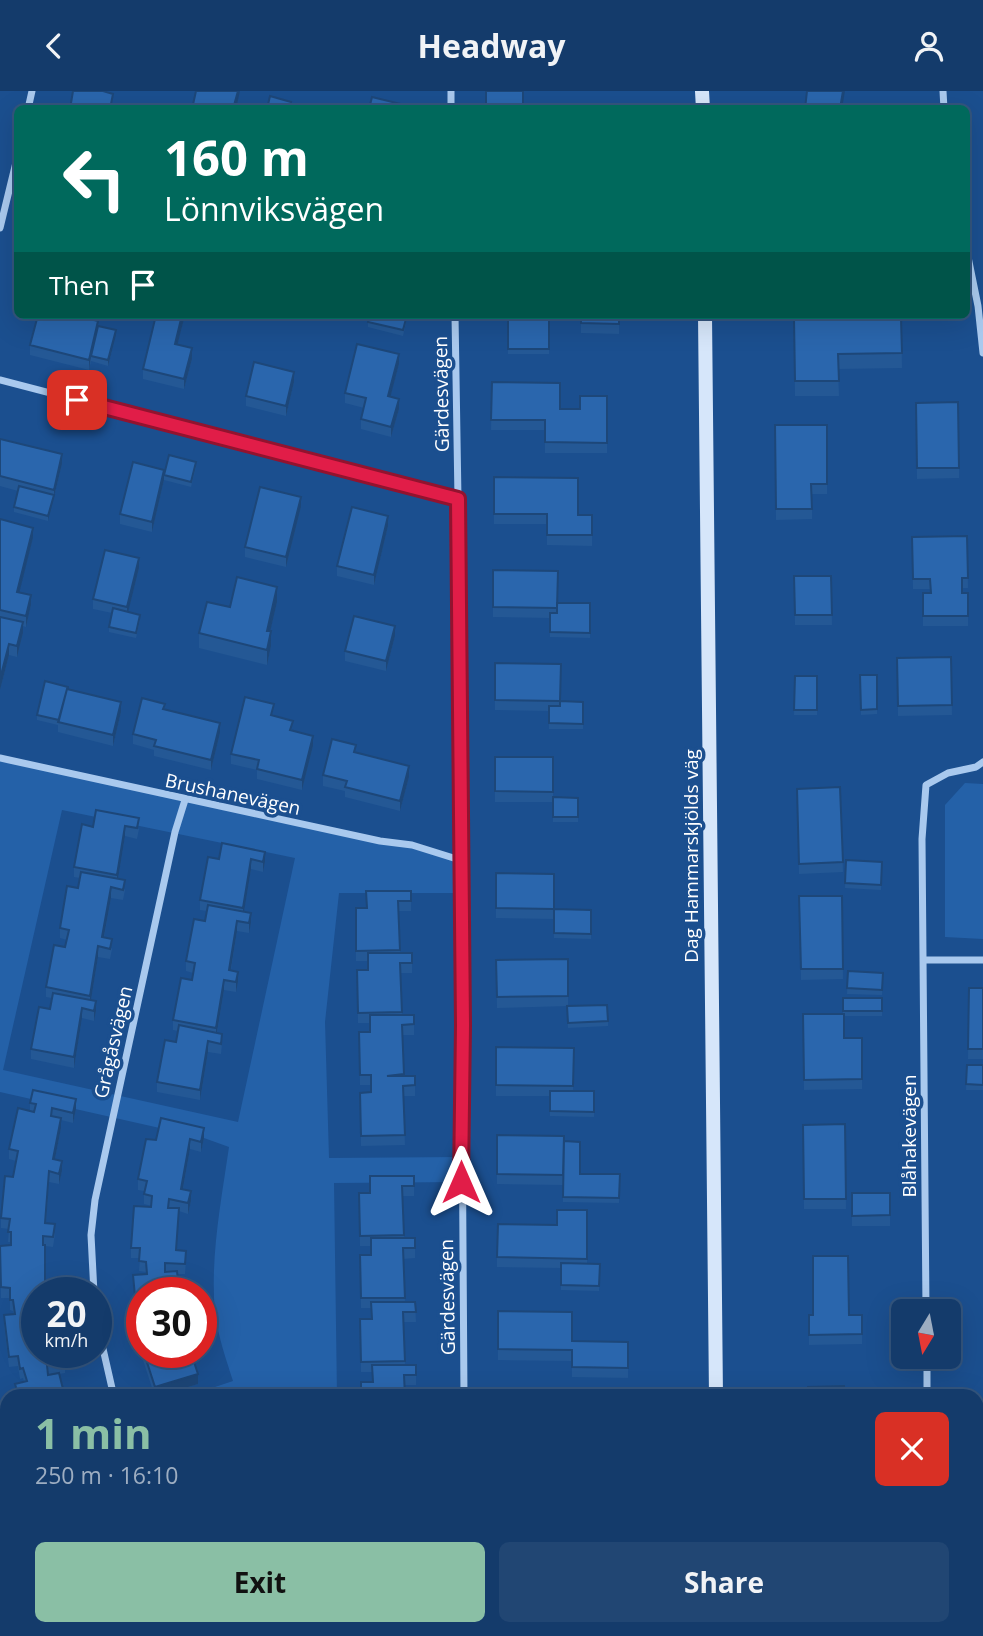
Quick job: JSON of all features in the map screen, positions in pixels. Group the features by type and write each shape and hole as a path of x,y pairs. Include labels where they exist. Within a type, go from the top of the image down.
{"main road":[{"name":"Dag Hammarskjölds väg","path":"705,319 716,1389"}],"street":[{"path":"0,227 14,170"},
{"path":"970,267 983,353"},
{"name":"Gärdesvägen","path":"455,319 464,1389"},
{"path":"0,380 458,499"},
{"name":"Brushanevägen","path":"0,758 185,800 380,841 412,845 460,860"},
{"name":"Blåhakevägen","path":"926,1299 922,839 926,785 948,773 976,767 983,762"},
{"name":"Grågåsvägen","path":"93,1277 91,1235 94,1200 175,832 185,800"},
{"path":"924,960 983,960"},
{"path":"107,1368 112,1389"},
{"path":"927,1369 928,1389"}],"shaded area":[{"path":"0,758 412,845 460,860 460,893 339,893 325,1022 329,1158 461,1157 461,1182 334,1183 337,1389 209,1389 233,1381 218,1330 217,1277 214,1277 217,1230 229,1147 204,1138 0,1092","holes":["62,810 295,858 238,1122 3,1070"]},
{"path":"965,783 983,784 983,939 945,937 945,805"}],"building":[{"path":"73,91 103,91 113,94 111,105 71,105"},
{"path":"196,91 238,91 234,105 193,105"},
{"path":"486,91 523,91 523,105 486,105"},
{"path":"807,91 843,91 841,105 805,105"},
{"path":"270,96 291,102 290,105 268,105"},
{"path":"372,97 405,105 370,105"},
{"path":"37,319 98,321 89,360 30,345"},
{"path":"155,319 181,319 175,344 192,348 184,379 143,369"},
{"path":"368,319 406,319 403,330 368,322"},
{"path":"508,319 549,319 549,349 508,349"},
{"path":"581,319 619,319 619,324 581,323"},
{"path":"794,319 901,319 902,353 838,354 839,381 795,381"},
{"path":"98,326 116,330 108,360 91,356"},
{"path":"357,344 399,354 388,396 399,399 391,427 361,419 366,398 345,393"},
{"path":"254,362 294,372 286,406 246,396"},
{"path":"492,382 560,383 560,409 580,409 580,396 607,396 607,443 545,442 545,420 491,420"},
{"path":"958,402 959,468 917,468 916,403"},
{"path":"775,425 827,425 827,484 811,484 812,509 776,509"},
{"path":"0,439 62,454 54,490 0,476"},
{"path":"169,455 196,462 191,482 164,475"},
{"path":"133,462 164,470 152,522 120,514"},
{"path":"494,477 578,478 578,515 592,515 592,535 547,535 547,514 494,514"},
{"path":"19,486 54,495 48,516 14,507"},
{"path":"260,487 301,497 286,557 245,547"},
{"path":"352,507 388,516 374,575 337,566"},
{"path":"0,519 33,528 17,592 31,595 26,616 0,610"},
{"path":"967,536 968,578 962,578 962,593 968,593 968,616 923,616 923,593 931,593 930,579 913,579 912,537"},
{"path":"105,550 139,558 127,607 93,599"},
{"path":"493,570 558,571 557,608 493,607"},
{"path":"794,576 831,576 832,615 795,615"},
{"path":"237,577 277,587 267,631 271,631 267,650 199,633 207,602 230,607"},
{"path":"557,603 590,603 590,633 550,632 550,613 557,613"},
{"path":"113,608 140,615 136,633 109,627"},
{"path":"354,616 395,626 386,661 345,651"},
{"path":"0,617 23,622 17,646 9,644 0,679"},
{"path":"951,657 952,705 898,706 897,658"},
{"path":"495,663 561,664 560,701 495,700"},
{"path":"860,675 877,675 877,709 861,710"},
{"path":"795,676 817,676 817,710 794,710"},
{"path":"45,681 68,687 59,720 37,715"},
{"path":"67,689 121,702 113,735 58,722"},
{"path":"245,697 274,704 271,715 293,721 290,730 313,736 302,780 257,769 259,760 231,754"},
{"path":"142,698 165,704 163,709 220,723 211,760 154,746 156,740 133,734"},
{"path":"560,701 583,702 583,724 549,723 549,706 560,706"},
{"path":"332,739 356,745 354,752 409,766 400,801 345,787 347,781 323,775"},
{"path":"495,757 553,757 553,792 495,791"},
{"path":"840,787 843,862 799,864 797,789"},
{"path":"553,797 578,798 578,817 553,817"},
{"path":"96,810 139,818 137,828 125,826 117,875 74,867 82,824 93,827"},
{"path":"222,843 265,852 263,862 251,859 243,908 200,900 208,857 219,859"},
{"path":"846,860 882,862 881,885 845,883"},
{"path":"81,872 125,880 123,890 111,887 102,937 112,939 110,949 98,946 90,996 46,987 54,945 65,947 69,930 60,928 67,886 78,888"},
{"path":"496,873 554,874 554,909 496,908"},
{"path":"366,891 411,891 411,901 398,901 400,950 356,951 356,908 367,908"},
{"path":"799,896 842,896 843,969 801,969"},
{"path":"208,905 251,913 249,923 237,921 229,970 238,972 236,982 224,980 216,1028 173,1020 181,978 192,980 195,963 186,961 194,919 205,921"},
{"path":"554,909 591,910 591,934 554,933"},
{"path":"368,953 412,953 412,963 400,963 402,1012 358,1013 357,970 368,970"},
{"path":"568,959 568,996 497,997 496,960"},
{"path":"848,971 883,973 882,990 847,988"},
{"path":"969,988 983,988 983,1049 968,1049"},
{"path":"53,993 96,1001 94,1011 82,1008 74,1057 31,1049 39,1007 50,1009"},
{"path":"843,998 882,998 882,1011 843,1011"},
{"path":"607,1005 608,1021 568,1023 567,1006"},
{"path":"803,1014 844,1014 844,1038 862,1038 862,1079 804,1080"},
{"path":"370,1015 414,1015 414,1024 402,1025 404,1074 387,1076 415,1076 415,1085 403,1086 405,1135 361,1136 360,1093 371,1092 371,1075 360,1075 359,1032 370,1032"},
{"path":"179,1025 222,1034 221,1044 208,1041 200,1090 157,1082 165,1040 176,1042"},
{"path":"496,1047 574,1048 573,1086 496,1085"},
{"path":"967,1065 983,1065 983,1085 966,1084"},
{"path":"33,1090 76,1099 73,1113 52,1108 51,1116 61,1118 53,1159 62,1161 59,1174 49,1171 45,1223 55,1224 53,1237 43,1236 45,1277 21,1277 23,1368 20,1369 18,1356 9,1357 4,1315 15,1314 13,1300 10,1300 10,1288 1,1287 0,1246 11,1245 11,1232 8,1232 10,1219 1,1218 5,1176 13,1177 18,1151 9,1149 18,1108 34,1112 36,1104 30,1103"},
{"path":"550,1091 594,1091 594,1112 550,1111"},
{"path":"161,1118 204,1128 201,1142 190,1139 181,1189 191,1191 188,1203 169,1199 168,1208 179,1208 176,1250 186,1251 185,1264 165,1263 165,1272 177,1271 178,1277 133,1277 147,1274 146,1262 139,1261 140,1248 131,1248 134,1206 151,1207 152,1196 144,1194 147,1181 138,1179 146,1139 156,1140"},
{"path":"845,1124 846,1199 804,1199 803,1125"},
{"path":"497,1135 564,1136 563,1175 497,1174"},
{"path":"564,1141 580,1142 580,1174 620,1174 619,1198 563,1197"},
{"path":"370,1176 414,1176 414,1186 402,1186 404,1235 360,1236 359,1193 370,1193"},
{"path":"852,1193 890,1193 890,1215 852,1216"},
{"path":"557,1210 587,1210 587,1259 497,1257 498,1224 557,1225"},
{"path":"371,1238 415,1238 415,1248 403,1248 405,1298 361,1298 360,1255 371,1255"},
{"path":"813,1256 848,1256 849,1315 862,1315 862,1334 809,1335 809,1315 813,1315"},
{"path":"561,1263 600,1264 599,1286 561,1285"},
{"path":"371,1302 415,1302 416,1312 403,1312 405,1361 361,1362 360,1319 372,1319"},
{"path":"498,1311 572,1312 572,1341 628,1342 628,1368 572,1367 572,1350 498,1349"},
{"path":"372,1365 416,1365 416,1375 404,1375 405,1389 361,1389 361,1382 373,1382"},
{"path":"23,1368 47,1368 48,1375 59,1373 63,1389 17,1389 15,1384 27,1381"},
{"path":"149,1368 196,1368 198,1374 155,1387"},
{"path":"844,1386 844,1389 808,1389"}],"route":[{"path":"77,400 458,499 463,1025 461,1182"}]}
